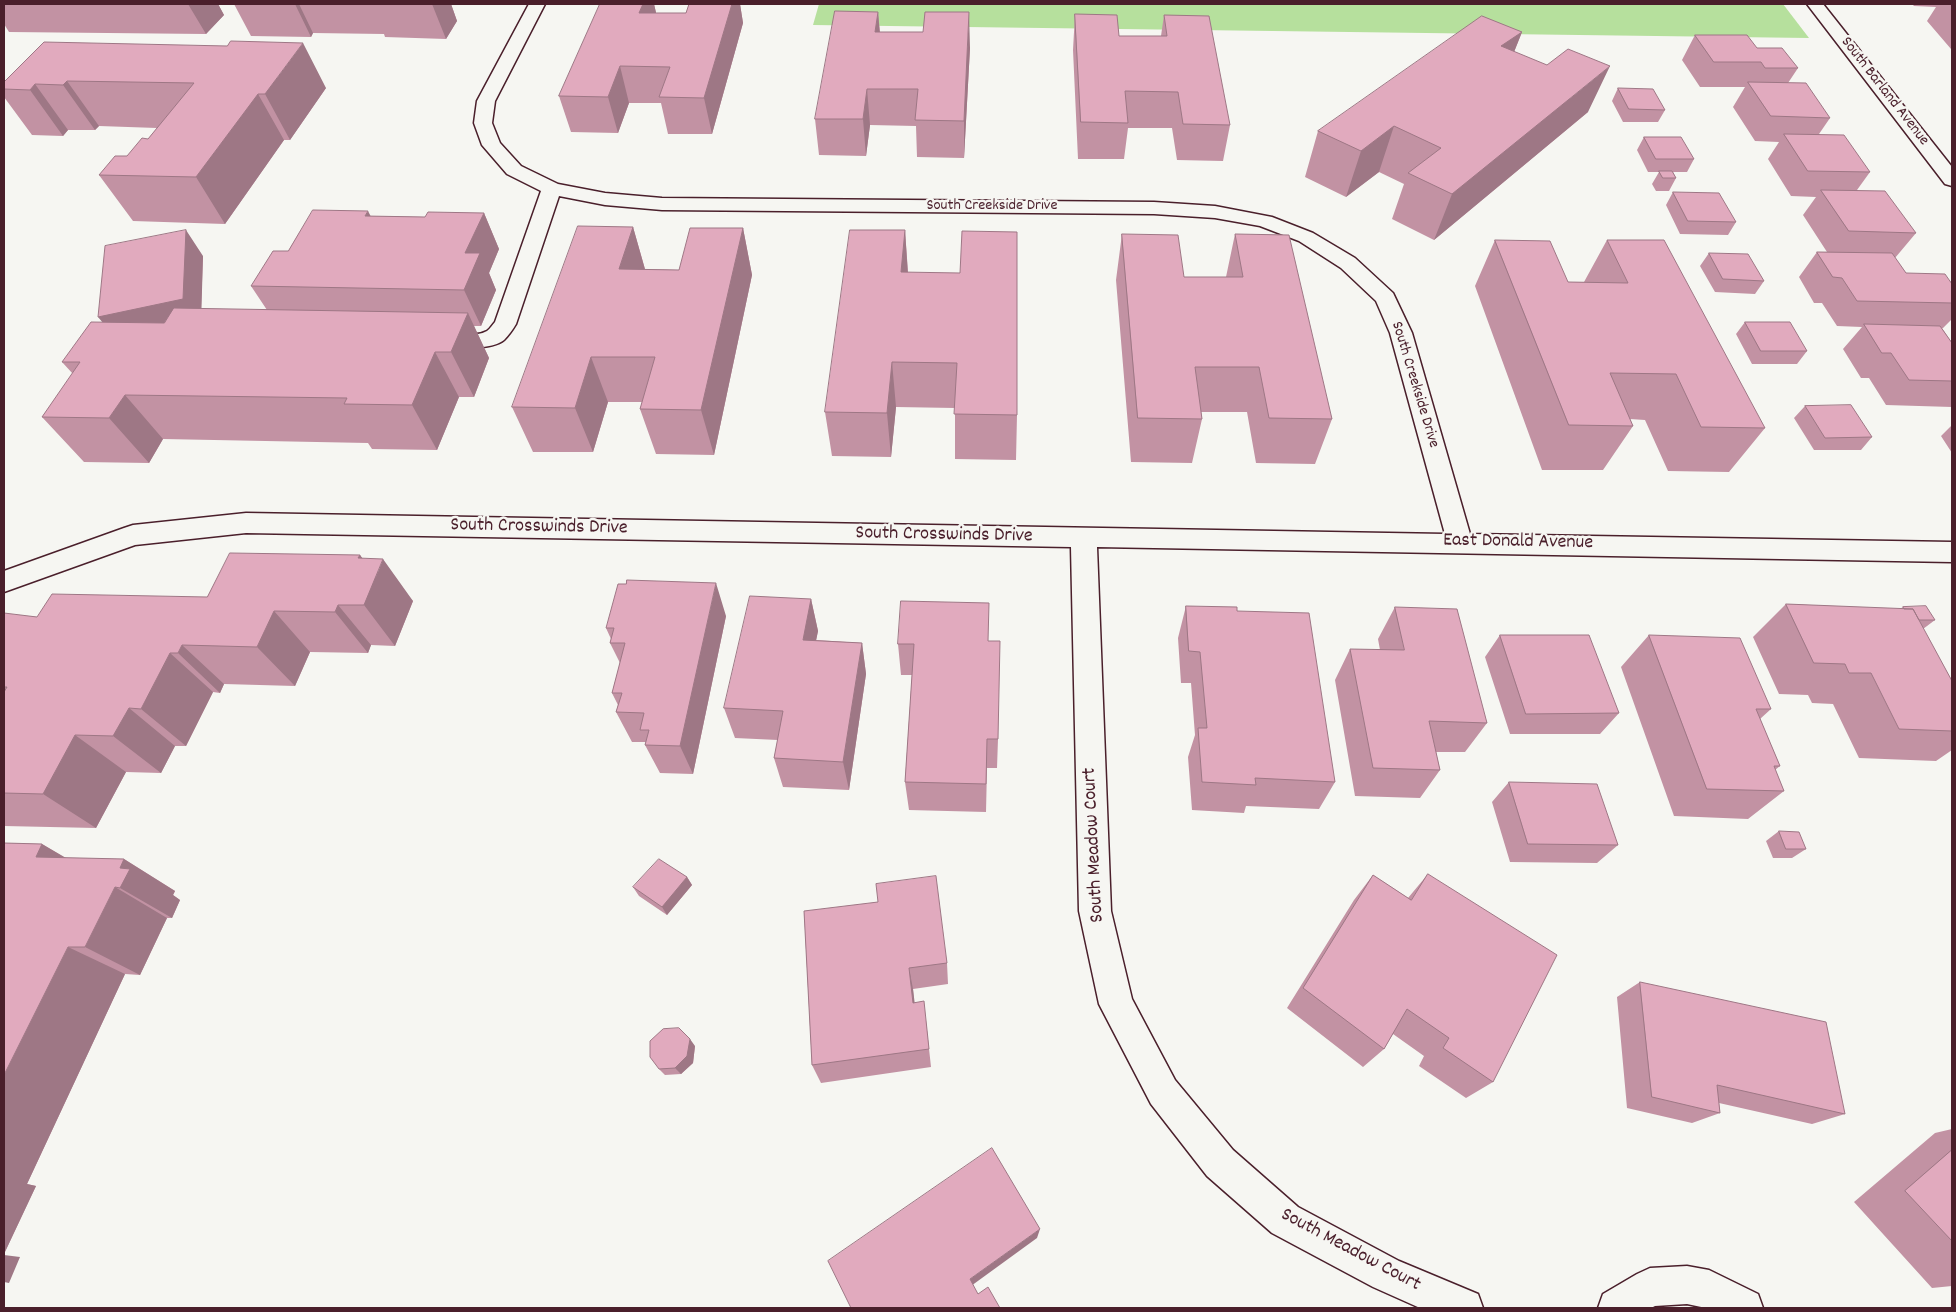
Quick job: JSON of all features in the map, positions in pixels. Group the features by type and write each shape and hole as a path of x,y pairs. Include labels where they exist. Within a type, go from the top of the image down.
{"street":[{"name":"South Creekside Drive","path":"537,4 486,102 483,123 491,145 514,170 552,189 605,199 662,204 1154,208 1215,212 1265,221 1306,237 1348,263 1385,298 1402,333 1460,542"},
{"name":"South Barland Avenue","path":"1815,4 1952,180"},
{"path":"427,340 475,341 495,336 505,324 552,189"},
{"name":"South Crosswinds Drive","path":"4,582 133,535 246,522 1084,538"},
{"name":"East Donald Avenue","path":"1084,538 1460,542 1952,552"},
{"name":"South Meadow Court","path":"1084,538 1096,912 1116,1004 1163,1092 1220,1163 1285,1220 1386,1274 1464,1308"},
{"path":"1617,1308 1650,1287 1687,1285 1709,1289 1744,1308"}],"green space":[{"path":"819,4 1783,4 1809,38 813,25"}],"building":[{"path":"600,4 643,4 639,13 686,13 689,4 732,4 704,98 659,97 670,67 620,66 608,97 559,96"},
{"path":"835,11 878,12 875,32 923,32 925,12 969,12 964,121 915,120 918,89 867,89 863,119 815,119"},
{"path":"1075,14 1117,15 1119,36 1167,36 1164,15 1209,16 1230,125 1183,124 1178,92 1125,91 1128,123 1081,122"},
{"path":"1482,16 1522,32 1501,46 1547,65 1568,49 1610,66 1452,194 1408,173 1441,148 1394,126 1361,151 1318,131"},
{"path":"1695,35 1747,35 1757,48 1782,48 1798,68 1765,68 1761,62 1714,62"},
{"path":"231,41 303,43 265,94 258,94 196,177 99,175 115,156 127,156 142,138 148,139 194,83 67,81 63,85 35,84 30,90 4,89 4,82 44,42 227,46"},
{"path":"1748,82 1806,83 1830,118 1771,116"},
{"path":"1618,88 1653,89 1665,110 1629,109"},
{"path":"1784,134 1844,135 1870,172 1808,171"},
{"path":"1644,137 1681,137 1694,159 1656,159"},
{"path":"1659,171 1672,171 1676,178 1663,178"},
{"path":"1821,190 1885,191 1916,233 1849,231"},
{"path":"1673,192 1719,193 1736,222 1688,221"},
{"path":"313,210 368,211 365,216 425,217 428,212 484,213 465,253 480,253 464,290 251,286 273,251 288,251"},
{"path":"578,226 633,227 619,269 679,270 690,228 743,228 701,410 640,409 655,357 591,357 575,408 512,407"},
{"path":"186,230 183,299 98,317 105,246"},
{"path":"850,230 905,230 901,272 960,273 962,231 1017,232 1017,415 954,414 957,363 892,362 887,413 825,412"},
{"path":"1122,234 1178,235 1184,277 1243,277 1235,234 1289,235 1332,419 1269,418 1259,367 1195,367 1202,419 1138,418"},
{"path":"1495,240 1550,241 1568,282 1628,283 1607,240 1664,240 1765,428 1701,427 1676,374 1610,373 1633,426 1569,425"},
{"path":"1817,252 1892,253 1906,273 1945,274 1952,284 1952,303 1857,301 1842,278 1833,277"},
{"path":"1709,253 1748,254 1764,281 1723,279"},
{"path":"174,308 468,313 451,352 435,352 412,405 344,404 347,398 125,395 109,418 42,417 80,362 62,362 91,322 164,323"},
{"path":"1745,322 1790,322 1807,351 1761,351"},
{"path":"1864,324 1940,326 1952,343 1952,381 1909,380 1891,353 1882,353"},
{"path":"1851,405 1872,437 1825,438 1805,406"},
{"path":"230,553 360,555 358,558 383,559 364,605 338,605 335,612 274,611 257,647 182,645 178,653 170,653 141,709 129,708 113,736 75,735 43,794 4,793 4,692 7,687 4,687 4,613 37,617 52,594 207,597"},
{"path":"627,580 716,583 680,746 645,745 649,730 640,730 644,713 616,712 622,693 612,693 625,643 610,643 614,628 606,628 618,584 626,584"},
{"path":"750,596 811,599 803,640 862,643 843,762 774,758 783,711 724,708"},
{"path":"901,601 989,603 988,641 1000,641 998,739 987,739 986,784 905,782 914,644 898,644"},
{"path":"1786,604 1913,609 1952,681 1952,731 1899,729 1871,673 1849,673 1845,664 1814,663"},
{"path":"1186,606 1237,607 1237,611 1309,613 1335,782 1255,778 1256,785 1202,782 1198,728 1207,728 1200,652 1189,651"},
{"path":"1926,606 1935,620 1919,620 1913,609 1904,609 1903,607"},
{"path":"1395,607 1457,609 1487,723 1429,721 1440,770 1373,768 1350,649 1404,650"},
{"path":"1500,635 1589,635 1619,713 1526,714"},
{"path":"1649,635 1740,638 1771,709 1756,709 1780,766 1774,766 1784,791 1707,789"},
{"path":"1509,782 1597,784 1618,845 1528,844"},
{"path":"1779,831 1799,832 1806,849 1786,849"},
{"path":"4,843 42,844 36,857 124,859 120,868 130,869 120,888 115,887 85,947 68,947 4,1075"},
{"path":"659,859 687,877 662,907 633,887"},
{"path":"1428,874 1557,955 1493,1082 1443,1048 1449,1038 1407,1009 1384,1049 1303,988 1373,875 1411,900"},
{"path":"936,876 947,963 909,968 913,1003 924,1001 929,1049 812,1065 804,911 878,902 876,884"},
{"path":"1640,982 1826,1022 1845,1114 1717,1085 1720,1113 1652,1097"},
{"path":"679,1028 690,1039 687,1056 675,1068 659,1069 650,1057 650,1041 663,1029"},
{"path":"992,1148 1040,1229 970,1279 978,1294 988,1287 1000,1308 851,1308 828,1261"},
{"path":"1952,1150 1952,1241 1905,1191"}]}
